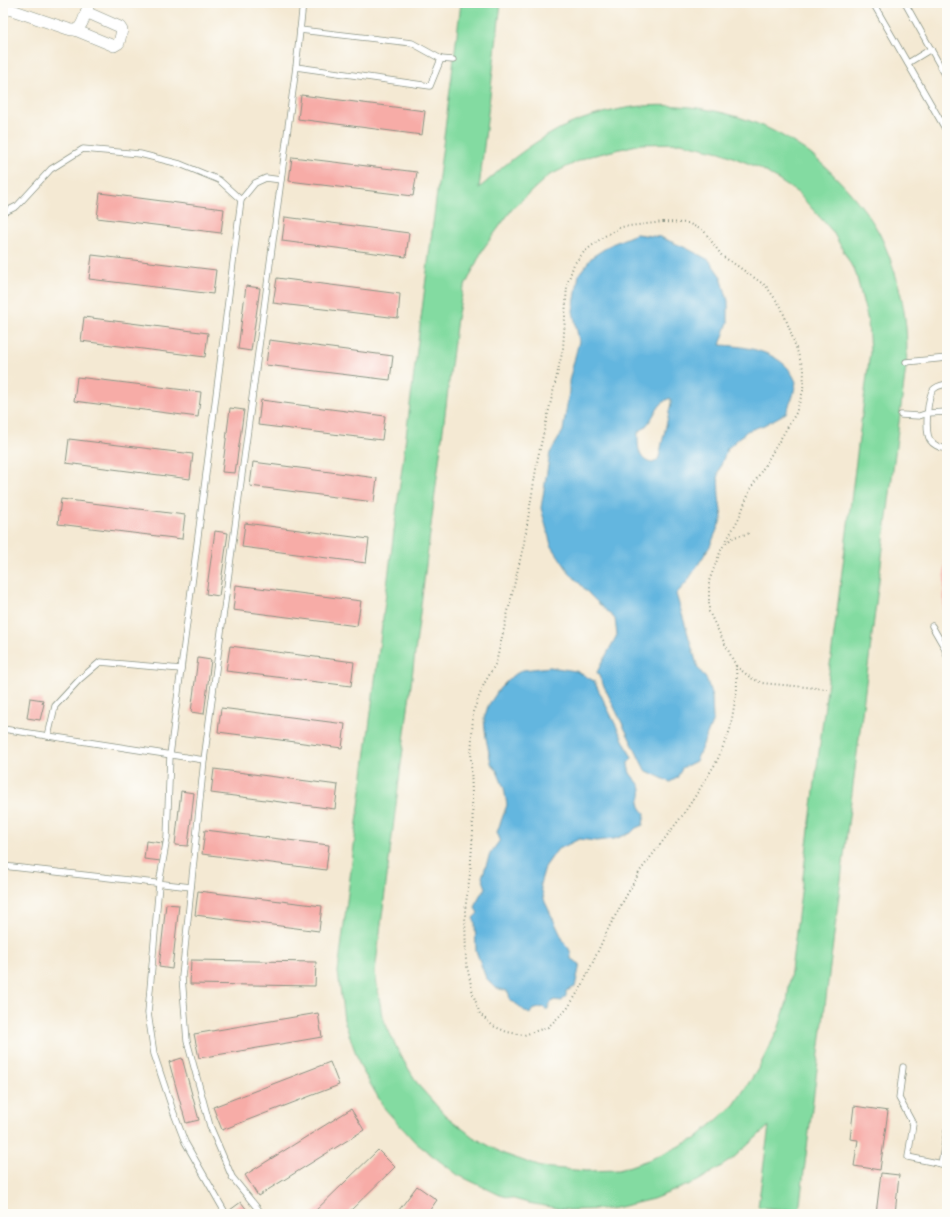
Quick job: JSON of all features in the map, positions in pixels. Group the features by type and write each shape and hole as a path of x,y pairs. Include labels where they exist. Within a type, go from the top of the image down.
{"street":[{"path":"3,7 75,30 114,46 119,43 122,30 120,27 87,8 82,25 75,30"}],"lane":[{"path":"262,1214 232,1177 210,1126 187,1041 182,977 204,760 296,67 303,3"},
{"path":"873,3 947,132"},
{"path":"905,3 947,78"},
{"path":"300,30 412,43 441,59 453,60"},
{"path":"908,63 930,49"},
{"path":"296,67 430,86 441,59"},
{"path":"3,214 17,206 51,169 83,149 140,154 180,164 219,180 240,200"},
{"path":"226,1214 185,1142 173,1111 154,1054 148,1012 159,884 167,838 170,755 240,200 255,183 266,178 281,180"},
{"path":"906,362 947,358"},
{"path":"947,384 940,385 933,389 930,397 927,432 930,440 935,445 947,449"},
{"path":"901,415 919,416 928,413 947,412"},
{"path":"932,626 946,653"},
{"path":"48,736 55,706 80,679 100,662 181,669"},
{"path":"3,729 204,760"},
{"path":"3,866 191,887"},
{"path":"903,1067 899,1098 913,1124 908,1157 944,1164 947,1131"}],"path":[{"path":"649,223 688,223 704,231 722,256 766,286 781,307 804,371 804,391 796,413 750,490 739,518 721,550 710,581 709,612 736,666 737,689 730,730 716,761 682,816 640,871 608,929 582,986 567,1009 548,1027 524,1035 506,1032 492,1026 480,1014 472,994 466,962 465,910 470,874 473,832 471,761 473,712 484,684 496,664 524,543 538,458 562,349 566,285 574,264 584,252 603,237 621,227 649,223"},
{"path":"725,544 734,537 751,533"},
{"path":"736,666 751,678 762,683 827,689"}],"green space":[{"path":"461,3 501,3 479,188 504,166 539,140 558,129 597,115 630,107 650,106 690,107 729,114 765,127 804,149 836,177 857,201 875,226 882,239 899,285 905,318 907,351 906,367 799,1211 758,1207 769,1126 731,1160 698,1181 653,1199 611,1209 569,1210 528,1203 500,1195 458,1175 416,1143 385,1109 361,1068 344,1020 338,972","holes":["681,143 720,152 760,168 798,193 833,232 856,274 868,321 870,352 787,1002 778,1030 758,1069 734,1105 695,1139 651,1159 619,1170 586,1171 541,1167 504,1154 473,1137 445,1115 419,1086 399,1053 382,1016 375,972 457,318 463,290 483,249 513,208 548,176 587,157 641,144"]}],"water":[{"path":"636,234 660,237 709,260 721,277 728,301 728,322 720,345 738,346 765,353 781,362 788,368 796,382 793,396 786,413 764,425 747,431 727,449 718,473 722,518 710,546 687,582 676,594 698,668 707,680 712,697 713,720 696,761 682,768 677,778 670,782 645,770 597,672 617,635 615,619 569,572 551,545 541,508 550,453 563,431 569,392 569,381 579,341 573,311 579,274 592,257 612,244","holes":["670,398 671,400 659,457 657,461 652,463 643,459 639,451 638,432 648,423 662,403"]},
{"path":"550,667 576,671 594,681 632,758 628,763 629,769 630,773 641,789 639,804 645,813 643,825 636,828 631,833 614,839 596,841 579,839 557,850 545,867 540,884 545,902 565,944 570,951 571,959 580,964 575,987 566,991 566,996 562,1001 554,1000 549,1005 548,1009 543,1007 532,1010 530,1014 510,1001 507,991 496,988 486,978 476,951 475,922 473,918 478,913 475,908 480,895 486,888 482,877 490,854 500,840 497,832 507,805 504,788 497,771 491,763 484,719 488,706 500,688 512,676 523,670"}],"building":[{"path":"301,95 425,111 422,135 298,119"},
{"path":"292,157 417,172 413,196 289,181"},
{"path":"100,193 224,209 221,233 97,218"},
{"path":"285,217 409,233 406,257 282,241"},
{"path":"92,255 216,270 213,294 89,279"},
{"path":"277,278 400,294 398,318 273,303"},
{"path":"246,286 260,288 251,351 238,349"},
{"path":"84,317 208,333 205,357 81,341"},
{"path":"269,340 393,356 390,380 266,365"},
{"path":"77,377 201,392 198,417 74,401"},
{"path":"261,400 385,416 382,440 258,425"},
{"path":"230,408 244,410 235,473 222,472"},
{"path":"69,439 193,454 190,479 66,463"},
{"path":"253,462 377,478 374,502 250,486"},
{"path":"61,499 185,515 182,539 58,524"},
{"path":"946,500 947,626 943,626"},
{"path":"245,523 369,539 366,563 242,547"},
{"path":"215,531 228,533 219,596 206,594"},
{"path":"236,585 361,601 357,626 233,610"},
{"path":"230,646 354,662 351,686 226,671"},
{"path":"198,658 211,660 204,714 191,712"},
{"path":"30,698 43,700 42,703 44,704 40,720 27,718"},
{"path":"221,708 345,724 342,748 218,732"},
{"path":"214,769 338,785 335,809 211,793"},
{"path":"181,791 194,793 188,846 175,845"},
{"path":"205,830 329,845 326,870 202,854"},
{"path":"146,841 163,843 161,861 144,859"},
{"path":"198,891 322,906 319,931 195,915"},
{"path":"166,904 179,905 172,969 159,967"},
{"path":"191,960 316,962 315,986 190,984"},
{"path":"318,1013 322,1037 199,1058 194,1034"},
{"path":"182,1058 199,1120 186,1123 169,1062"},
{"path":"330,1062 339,1085 222,1130 213,1107"},
{"path":"854,1106 888,1111 880,1170 854,1166 858,1140 850,1139"},
{"path":"351,1109 364,1130 258,1196 245,1175"},
{"path":"378,1150 395,1167 347,1214 312,1214"},
{"path":"881,1173 899,1175 895,1214 876,1214"},
{"path":"417,1186 437,1200 427,1214 396,1214"},
{"path":"241,1202 250,1214 233,1214 230,1210"}]}
